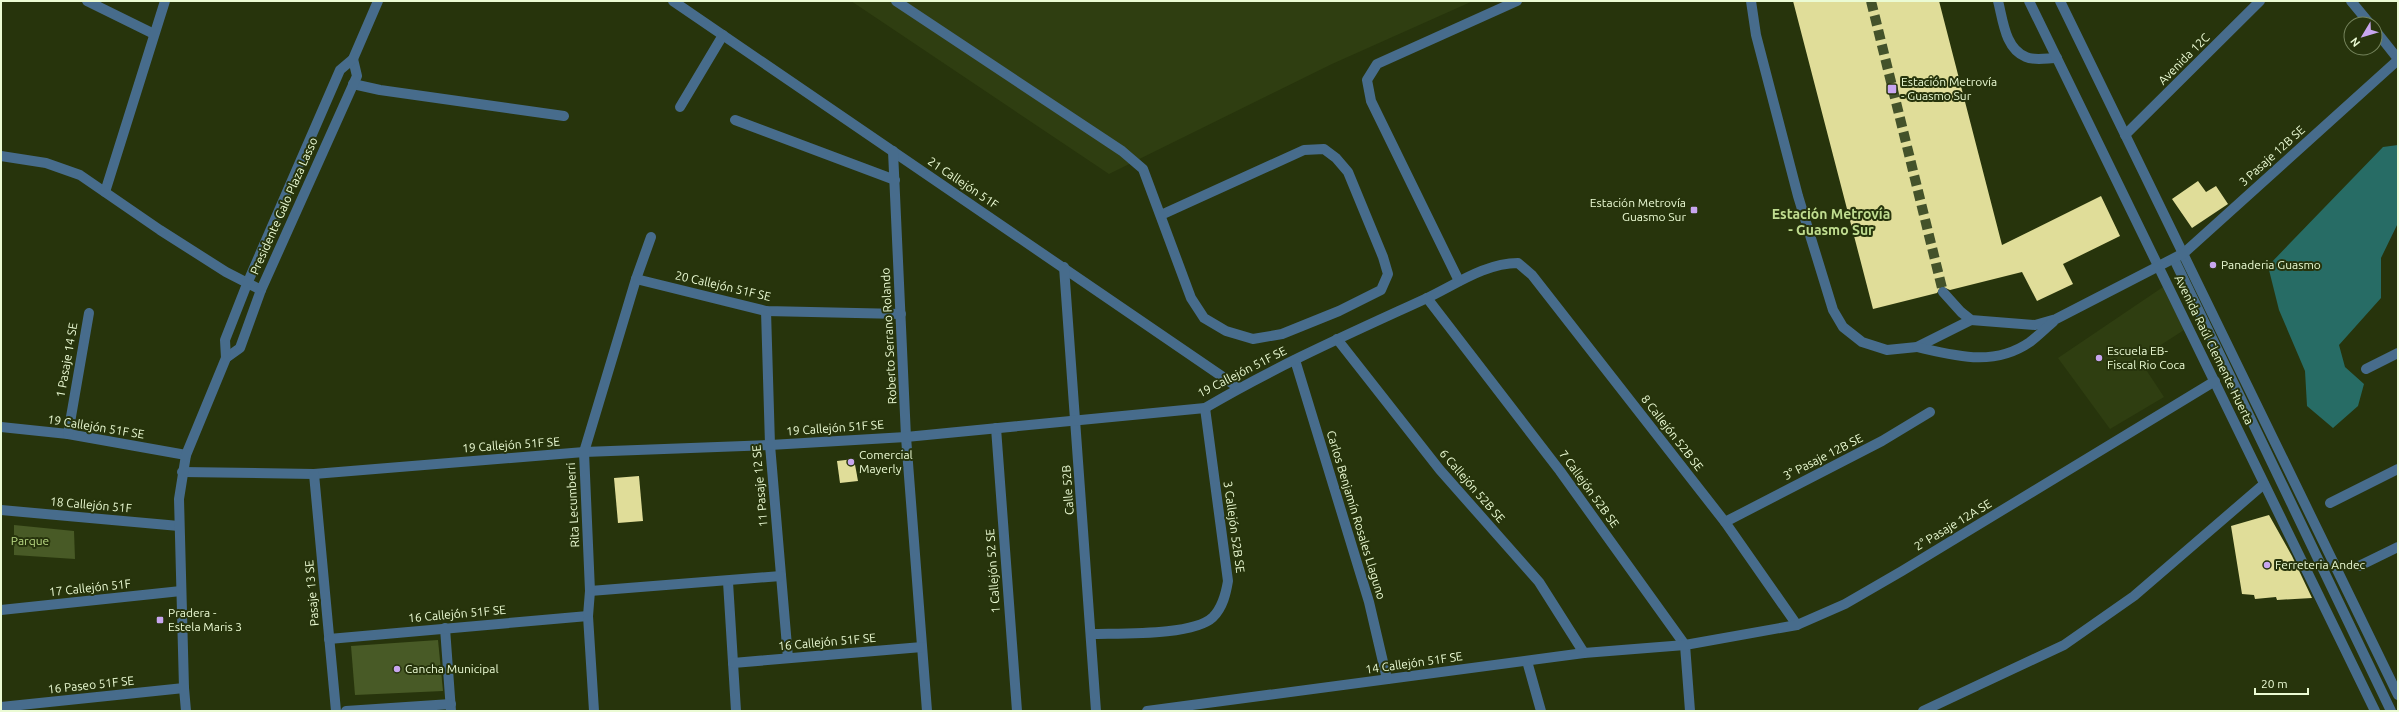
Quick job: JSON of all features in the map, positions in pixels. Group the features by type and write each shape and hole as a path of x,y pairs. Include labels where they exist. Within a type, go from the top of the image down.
{"street":[{"path":"87,1 154,34"},
{"path":"105,192 165,1"},
{"name":"Presidente Galo Plaza Lasso","path":"186,711 184,688 179,499 182,472 186,455 226,358 225,340 247,284 340,70 353,59 378,1"},
{"name":"21 Callejón 51F","path":"673,1 1239,388"},
{"path":"896,1 1122,151 1143,170 1191,298 1204,318 1226,331 1253,339 1282,334 1339,311 1381,290 1388,274 1383,257 1348,172 1336,158 1324,149 1304,150 1161,215"},
{"path":"1459,281 1371,101 1367,80 1377,64 1517,1"},
{"path":"1751,1 1756,35 1798,196 1834,310 1843,327 1862,342 1888,350 1917,347 1954,355 1985,359 2008,352 2030,342 2056,319"},
{"path":"1998,1 2010,44 2016,50 2026,58 2057,58"},
{"name":"Avenida Raúl Clemente Huerta","path":"2029,1 2375,711"},
{"path":"2060,1 2398,695"},
{"name":"Avenida 12C","path":"2125,135 2260,1"},
{"path":"2351,1 2363,16"},
{"path":"680,107 723,35"},
{"path":"2383,40 2398,59"},
{"name":"Presidente Galo Plaza Lasso","path":"226,358 240,348 262,290 353,84 356,76 353,59"},
{"name":"3 Pasaje 12B SE","path":"2056,319 2159,268 2184,253 2398,59"},
{"path":"353,84 380,90 564,116"},
{"path":"735,120 895,180"},
{"name":"Roberto Serrano Rolando","path":"893,151 906,437 927,711"},
{"path":"1,156 46,163 66,168 105,192 160,230 247,284 262,290"},
{"name":"Rita Lecumberri","path":"594,711 588,616 590,591 584,452 636,279 651,237"},
{"path":"2174,259 2391,711"},
{"name":"19 Callejón 51F SE","path":"182,472 314,474 584,452 770,445 906,437 1205,408 1239,388 1337,339 1427,298 1459,281 1504,263 1518,263"},
{"name":"8 Callejón 52B SE","path":"1518,263 1532,274 1725,522 1797,625"},
{"name":"Calle 52B","path":"1064,267 1096,711"},
{"name":"20 Callejón 51F SE","path":"636,279 766,311 901,314"},
{"path":"1943,292 1971,320"},
{"name":"7 Callejón 52B SE","path":"1427,298 1560,471 1684,645"},
{"name":"11 Pasaje 12 SE","path":"766,311 770,445 788,658"},
{"name":"1 Pasaje 14 SE","path":"68,434 89,313"},
{"path":"1917,347 1971,320 2035,325 2056,319"},
{"name":"6 Callejón 52B SE","path":"1337,339 1440,470 1539,582 1584,653"},
{"path":"2366,369 2398,353"},
{"name":"Carlos Benjamín Rosales Llaguno","path":"1295,360 1369,602 1387,679"},
{"name":"2° Pasaje 12A SE","path":"1684,645 1797,625 1845,604 2215,381"},
{"name":"3 Callejón 52B SE","path":"1091,634 1180,630 1199,626 1214,616 1225,599 1228,581 1205,408"},
{"name":"3° Pasaje 12B SE","path":"1725,522 1882,441 1930,412"},
{"name":"19 Callejón 51F SE","path":"1,427 68,434 186,455"},
{"name":"1 Callejón 52 SE","path":"996,428 1017,711"},
{"path":"2330,503 2398,469"},
{"name":"Pasaje 13 SE","path":"314,474 336,711"},
{"path":"1923,711 2064,644 2134,596 2264,484"},
{"name":"18 Callejón 51F","path":"1,510 179,526"},
{"path":"2359,566 2398,547"},
{"path":"590,591 728,582 781,576"},
{"path":"728,582 736,711"},
{"name":"17 Callejón 51F","path":"1,610 181,591"},
{"name":"16 Callejón 51F SE","path":"329,639 588,616"},
{"path":"346,711 451,707 445,628"},
{"path":"1684,645 1690,711"},
{"name":"14 Callejón 51F SE","path":"1147,711 1584,653 1684,645"},
{"name":"16 Callejón 51F SE","path":"733,663 922,647"},
{"path":"1527,661 1541,711"},
{"name":"16 Paseo 51F SE","path":"1,707 184,688"}],"shaded area":[{"path":"851,1 1473,1 1332,64 1109,174"},
{"name":"Escuela EB- Fiscal Rio Coca","path":"2163,287 2184,330 2139,359 2164,397 2110,429 2058,358"}],"green space":[{"name":"Parque","path":"14,525 74,531 75,559 14,555"},
{"name":"Cancha Municipal","path":"438,640 443,691 355,695 351,646"}],"water":[{"path":"2398,145 2398,223 2381,258 2381,298 2339,345 2345,367 2364,384 2358,406 2333,428 2307,406 2305,371 2279,310 2268,266 2383,147"}],"building":[{"path":"1793,1 1939,1 2002,245 2101,196 2120,236 2063,264 2073,284 2037,301 2022,272 1950,290 1941,286 1937,293 1873,309"},
{"path":"2198,181 2206,192 2216,186 2228,204 2192,228 2172,199"},
{"path":"854,459 858,481 840,483 837,461"},
{"path":"639,476 643,521 618,523 614,478"},
{"path":"2269,515 2292,556 2312,598 2277,600 2276,597 2255,599 2254,595 2242,594 2231,526"}],"tunnel":[{"path":"1871,1 1943,292"}],"place":[{"name":"Estación Metrovía - Guasmo Sur","path":"1892,89"},
{"name":"Estación Metrovía Guasmo Sur","path":"1694,210"},
{"name":"Panaderia Guasmo","path":"2213,265"},
{"name":"Escuela EB- Fiscal Rio Coca","path":"2099,358"},
{"name":"Comercial Mayerly","path":"851,462"},
{"name":"Ferreteria Andec","path":"2267,565"},
{"name":"Pradera - Estela Maris 3","path":"160,620"},
{"name":"Cancha Municipal","path":"397,669"}],"district":[{"name":"Estación Metrovía - Guasmo Sur","path":"1831,222"}]}
